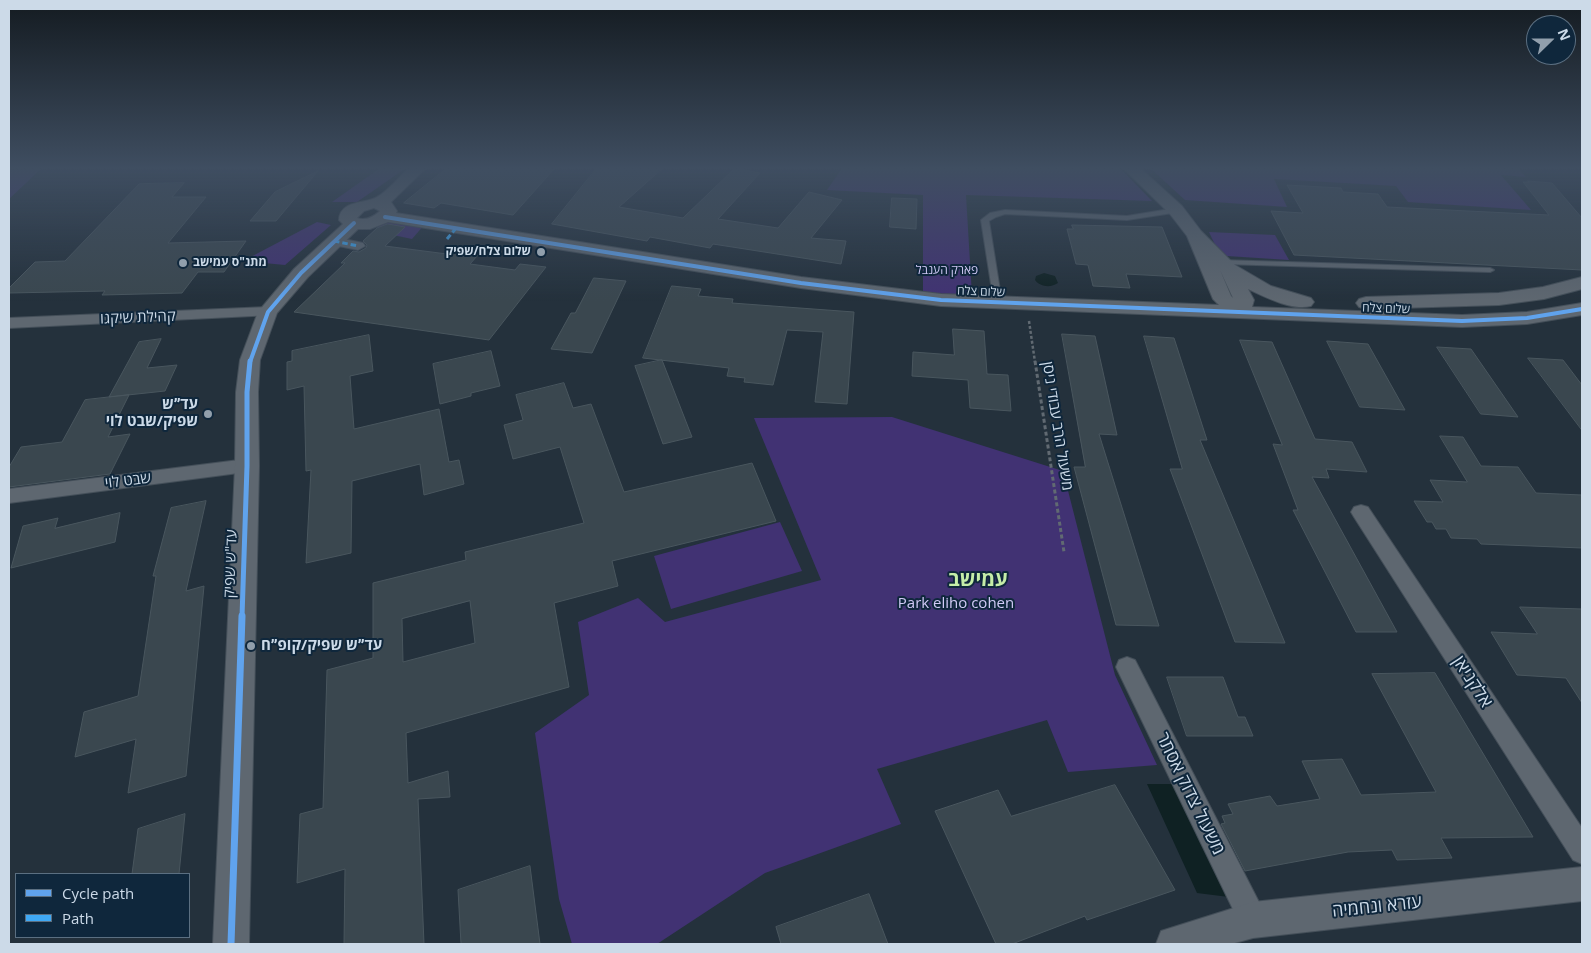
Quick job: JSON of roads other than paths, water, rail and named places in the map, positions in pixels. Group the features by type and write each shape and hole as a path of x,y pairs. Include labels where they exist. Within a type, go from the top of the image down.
{"street":[{"name":"עד\"ש שפיק","path":"231,944 247,466 247,392 250,360 268,312 301,273 349,237 348,220 350,212"},
{"name":"שלום צלח","path":"395,212 614,255 864,292 941,300 1027,304 1242,306 1462,321 1527,318 1581,307"},
{"path":"1178,212 1195,235 1225,265 1263,290 1280,297 1304,302"},
{"path":"1195,235 1223,299 1242,306"},
{"path":"1225,265 1242,306"},
{"name":"שלום צלח","path":"1242,306 1304,302 1499,299 1582,283"},
{"path":"1558,289 1581,307"},
{"name":"שלום צלח","path":"998,302 1083,296 1223,299"},
{"name":"קהילת שיקגו","path":"9,323 268,312"},
{"name":"שבט לוי","path":"9,496 247,466"},
{"name":"אלקניאן","path":"1362,512 1582,851"},
{"name":"משעול צדוק אסתר","path":"1127,667 1253,920"},
{"name":"עזרא ונחמיה","path":"1174,944 1253,920 1582,884"}],"lane":[{"path":"998,302 986,220 993,215 1003,212"},
{"path":"1015,212 1127,218 1161,212"},
{"path":"1225,265 1490,270"}],"place":[{"name":"שלום צלח/שפיק","path":"541,252"},
{"name":"מתנ\"ס עמישב","path":"183,263"},
{"name":"עד״ש שפיק/שבט לוי","path":"208,414"},
{"name":"עד״ש שפיק/קופ״ח","path":"251,646"}],"district":[{"name":"עמישב","path":"978,580"}],"park label":[{"name":"פארק הענבל","path":"947,271"},
{"name":"Park eliho cohen","path":"956,604"}]}
